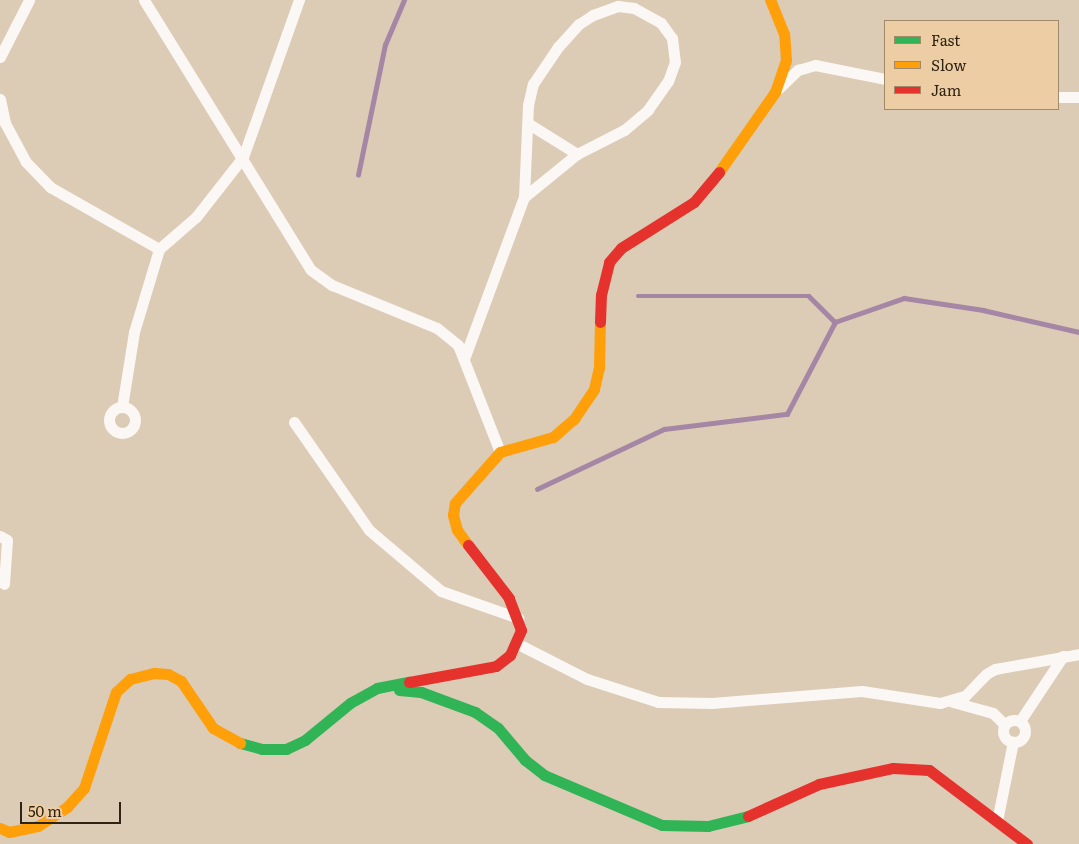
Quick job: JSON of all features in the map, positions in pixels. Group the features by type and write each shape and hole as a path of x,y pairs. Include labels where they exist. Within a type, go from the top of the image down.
{"street":[{"path":"0,57 29,0"},
{"path":"144,0 243,157 311,270 332,285 437,328 458,345 500,452"},
{"path":"122,407 134,332 159,249 196,217 243,157 299,0"},
{"path":"770,0 784,34 786,60 775,92"},
{"path":"464,359 524,197 529,93 534,84 578,24 618,6 634,8 651,16 665,26 674,43 675,62 668,81 648,110 624,130 577,154 524,197"},
{"path":"0,828 9,832 38,826 67,806 84,788 116,692 130,680 154,673 168,674 181,681 213,728 243,745 262,750 286,749 305,740 350,703 377,688 496,666 510,655 518,644 521,630 518,618 509,598 457,530 453,515 455,502 500,452 553,437 574,419 594,389 599,368 601,295 609,262 621,248 694,202 709,187 775,92 798,70 815,65 884,79"},
{"path":"1059,97 1079,97"},
{"path":"0,99 5,122 26,162 50,187 159,249"},
{"path":"529,124 577,154"},
{"path":"294,422 369,530 441,590 518,618"},
{"path":"0,536 7,540 4,584"},
{"path":"518,644 587,679 658,702 712,703 862,691 940,704 953,702 965,696 986,674 995,669 1079,654"},
{"path":"1020,721 1064,656"},
{"path":"377,688 422,692 476,712 498,728 525,760 544,775 662,825 708,826 749,816 819,784 893,768 930,770 1027,844"},
{"path":"953,702 993,713 1004,724 1004,736 1013,742"},
{"path":"1004,724 1008,720 1020,721"},
{"path":"1013,742 1024,737 1026,731 1020,721"},
{"path":"997,821 1013,742"}],"waterway":[{"path":"358,175 385,45 404,0"},
{"path":"638,296 809,296 835,322"},
{"path":"537,489 664,429 787,414 835,322 904,298 983,310 1079,332"}],"traffic: fast":[{"path":"240,743 262,749 286,749 305,740 350,703 377,688 409,682"},
{"path":"399,690 421,692 475,712 498,728 525,760 544,775 662,825 708,826 748,816"}],"traffic: slow":[{"path":"719,172 775,92 786,60 784,34 770,0"},
{"path":"468,545 457,530 453,515 455,503 500,452 553,437 574,419 594,389 599,368 600,322"},
{"path":"0,828 9,832 38,826 67,807 84,788 116,692 130,679 154,673 168,674 181,681 213,728 240,743"}],"traffic: jam":[{"path":"600,322 601,295 609,262 621,248 694,202 719,172"},
{"path":"409,682 496,666 510,655 521,630 509,598 468,545"},
{"path":"748,816 819,784 893,768 929,770 1027,844"}]}
